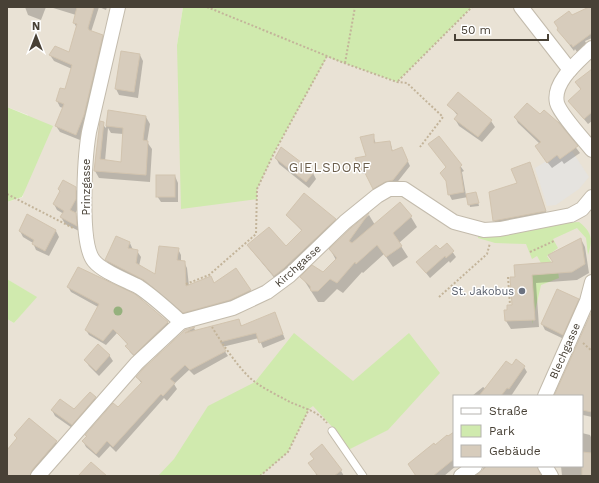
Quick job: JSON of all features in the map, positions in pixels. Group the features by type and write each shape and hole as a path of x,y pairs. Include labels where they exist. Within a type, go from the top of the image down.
{"street":[{"name":"Prinzgasse","path":"118,7 88,138 85,173 86,235 89,252 94,262 140,288 181,322"},
{"path":"521,7 570,70"},
{"path":"592,48 570,70 560,86 557,104 592,150"},
{"name":"Kirchgasse","path":"38,476 137,363 181,322 233,308 267,292 295,270 363,206 389,189 404,189 454,222 484,230 500,229 571,215 582,209 592,197"},
{"name":"Blechgasse","path":"545,395 587,301 592,282"},
{"path":"461,476 474,467"},
{"path":"546,467 551,476"}],"lane":[{"path":"332,430 363,476"}],"path":[{"path":"207,7 344,63 397,82 407,83 443,117 420,147"},
{"path":"344,63 355,7"},
{"path":"397,82 472,7"},
{"path":"186,284 208,274 256,234 257,189 274,153 327,56"},
{"path":"7,194 86,235"},
{"path":"530,252 554,241"},
{"path":"439,297 487,254 490,243"},
{"path":"508,277 510,305"},
{"path":"217,335 255,382 290,402 309,409 323,418 332,430"},
{"path":"260,476 288,452 309,409"}],"shaded area":[{"path":"7,7 183,7 177,45 264,172 327,56 397,82 472,7 592,7 592,476 7,476 7,319 14,323 36,297 7,279 7,202 23,197 28,115 7,107"},
{"path":"572,151 589,177 579,189 556,205 547,206 535,168 557,155"}],"green space":[{"path":"183,7 472,7 397,82 327,57 274,153 257,189 257,199 181,209 177,45"},
{"path":"7,107 53,126 22,197 7,202"},
{"path":"579,222 587,229 590,236 591,244 588,255 586,238 577,228 553,239 558,248 547,256 558,272 559,278 541,285 532,324 532,275 545,263 541,263 537,256 532,259 526,244 495,243 478,238 478,236 559,223"},
{"path":"7,279 37,297 14,323 7,319"},
{"path":"294,333 353,381 409,333 440,373 388,430 348,450 337,432 313,406 309,409 288,452 260,476 158,476 174,459 208,406 255,382"}],"building":[{"path":"77,7 94,7 88,28 89,30 103,35 84,115 76,135 55,126 64,104 56,101 60,88 65,89 72,65 49,55 55,46 69,52 77,24 73,23"},
{"path":"592,7 592,33 573,47 557,30 558,28 554,22 569,11 572,15"},
{"path":"121,51 140,54 134,92 115,89"},
{"path":"592,69 592,112 584,119 568,101 581,89 575,82"},
{"path":"458,92 492,120 478,137 454,119 458,114 447,105"},
{"path":"527,103 540,114 544,110 559,123 578,146 560,159 557,155 547,163 535,146 541,142 514,117"},
{"path":"108,110 146,116 143,140 148,141 146,175 94,171 100,121 104,122 100,159 121,162 123,128 106,126"},
{"path":"374,134 374,143 390,141 392,151 402,147 408,161 393,180 385,182 373,189 363,169 360,170 355,158 366,156 360,137"},
{"path":"439,136 462,165 460,167 464,192 448,195 446,181 440,173 446,167 428,144"},
{"path":"281,147 314,172 306,182 275,158"},
{"path":"530,162 546,211 493,221 489,192 517,183 511,169"},
{"path":"156,175 175,175 175,197 156,197"},
{"path":"63,180 76,187 76,199 70,210 76,213 77,226 60,217 64,211 53,204 60,191 58,189"},
{"path":"476,192 479,203 468,205 466,194"},
{"path":"304,193 336,219 274,276 247,245 269,227 286,246 302,230 286,215"},
{"path":"400,202 412,216 393,233 402,246 386,257 377,245 356,264 355,262 337,283 330,279 318,291 311,291 310,286 300,277 312,265 323,272 337,258 329,249 351,228 369,213 349,241 352,243"},
{"path":"27,214 56,230 45,251 32,244 34,240 19,231"},
{"path":"116,236 130,242 128,248 138,250 136,263 155,274 159,246 179,248 177,260 185,261 186,286 211,276 214,283 236,268 251,290 230,300 183,313 144,280 105,260"},
{"path":"581,238 585,264 572,272 532,275 535,320 505,321 504,310 507,310 507,305 512,305 510,277 515,277 514,265 553,262 548,255"},
{"path":"447,243 454,251 446,258 445,256 426,273 416,262 436,245 440,249"},
{"path":"78,267 135,294 168,322 134,355 125,346 128,344 113,329 103,341 85,330 99,304 67,287"},
{"path":"557,289 579,299 563,335 541,324"},
{"path":"592,311 592,412 583,410 583,395 554,395"},
{"path":"275,312 283,334 259,343 256,333 220,342 226,351 190,370 185,365 170,379 175,383 163,396 161,394 113,447 107,441 96,454 82,441 87,436 85,435 113,403 118,407 142,382 136,377 143,369 185,330 195,327 185,333 239,319 241,326"},
{"path":"98,344 110,355 96,371 84,360"},
{"path":"516,359 525,366 509,389 507,388 502,395 480,395 506,361 512,365"},
{"path":"90,392 96,397 72,425 51,410 60,399 74,409"},
{"path":"29,418 57,441 32,470 30,476 7,476 7,450 17,438 14,435"},
{"path":"453,433 453,460 433,476 416,476 408,464 434,443 435,445 447,435 448,436"},
{"path":"322,444 342,470 334,476 318,476 308,463 314,459 310,454"},
{"path":"583,452 592,453 592,476 582,476"},
{"path":"91,462 107,476 78,476"},
{"path":"486,467 537,467 541,476 476,476"}],"place":[{"name":"St. Jakobus","path":"522,291"}],"district":[{"name":"GIELSDORF","path":"330,167"}]}
